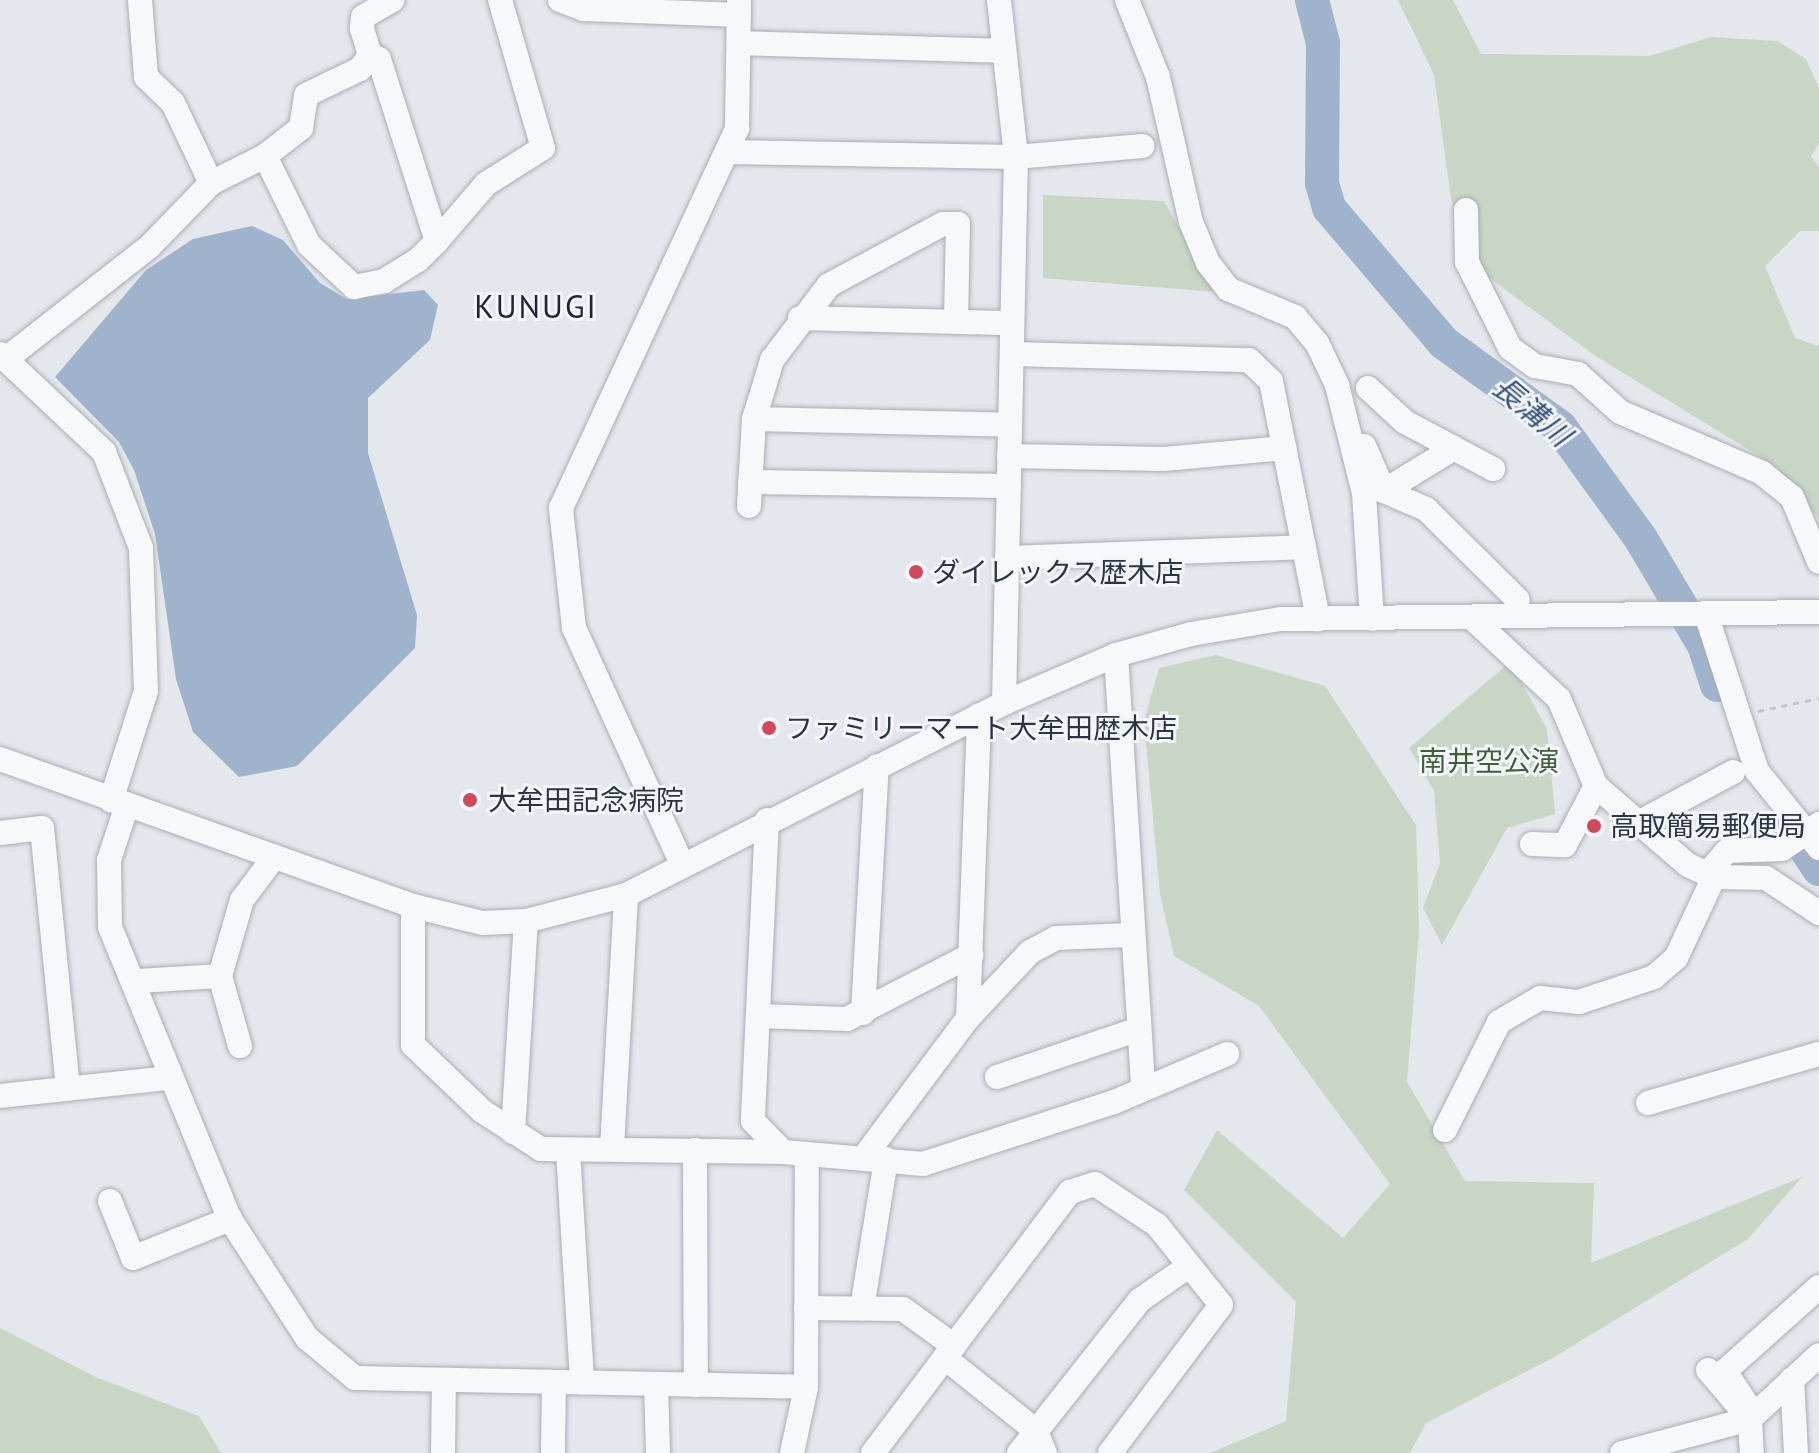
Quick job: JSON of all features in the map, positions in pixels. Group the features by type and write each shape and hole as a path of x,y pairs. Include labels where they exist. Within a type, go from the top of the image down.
{"street":[{"path":"392,0 363,17 370,55 360,69 306,95 301,128 265,156 211,183 150,246 3,357 104,452 141,548 146,691 119,803 106,898 110,927 138,981 169,1078 230,1219 307,1338 355,1378 444,1383 806,1387"},
{"path":"265,156 309,245 354,287 384,281 437,241 486,184 543,148 500,0"},
{"path":"560,0 584,9 739,8 737,128 561,508 574,628 682,864"},
{"path":"999,0 1016,157 1004,703"},
{"path":"1127,0 1158,77 1191,222 1208,263 1228,289 1295,317 1317,343 1384,491 1426,509 1518,600"},
{"path":"136,2 146,77 173,103 211,183"},
{"path":"739,43 1004,51"},
{"path":"370,55 379,59 437,241"},
{"path":"728,152 1016,157 1143,146"},
{"path":"1466,210 1467,262 1510,348 1535,366 1578,374 1620,412 1762,473 1792,497 1819,562"},
{"path":"956,322 958,224 943,224 829,285 800,318 772,360 754,419 750,494 1009,486"},
{"path":"800,318 1012,323"},
{"path":"1012,354 1249,360 1271,381 1318,619"},
{"path":"1337,385 1364,493 1372,619"},
{"path":"1368,388 1451,450 1493,469"},
{"path":"754,419 1010,425"},
{"path":"1009,456 1164,459 1284,448"},
{"path":"1384,491 1451,450"},
{"path":"1007,558 1304,547"},
{"path":"0,759 413,906 483,923 526,921 626,895 767,820 979,715 1116,655 1246,623 1318,619 1819,612"},
{"path":"1445,1130 1499,1022 1540,998 1579,1002 1654,977 1676,958 1711,875 1727,851 1782,849 1815,834 1757,771 1706,614"},
{"path":"1471,617 1559,699 1596,786 1638,823 1711,875 1766,878 1819,913"},
{"path":"1116,655 1131,935 1143,1085"},
{"path":"968,1018 979,715"},
{"path":"863,1013 877,766"},
{"path":"1638,823 1733,772"},
{"path":"1532,844 1565,845 1596,786"},
{"path":"767,820 753,1121 795,1153 806,1308 806,1387 792,1453"},
{"path":"0,833 42,828 68,1089"},
{"path":"240,1046 220,976 242,900 274,857"},
{"path":"612,1148 626,895"},
{"path":"413,906 413,1045 513,1132 541,1149 795,1153 923,1164 1227,1054"},
{"path":"513,1132 526,921"},
{"path":"862,1308 875,1158 968,1018 1030,952 1056,938 1131,935"},
{"path":"758,1016 847,1019 971,955"},
{"path":"138,981 220,976"},
{"path":"997,1077 1139,1029"},
{"path":"1648,1103 1819,1054"},
{"path":"0,1096 169,1078"},
{"path":"695,1150 696,1385"},
{"path":"568,1151 582,1383"},
{"path":"873,1453 1070,1192 1095,1184 1157,1225 1221,1305 1110,1453"},
{"path":"110,1201 133,1258 230,1219"},
{"path":"1019,1453 1041,1442 1140,1300 1189,1266"},
{"path":"1752,1453 1752,1417 1725,1371 1819,1287"},
{"path":"806,1308 903,1309 1041,1442"},
{"path":"1622,1453 1752,1417 1819,1355"},
{"path":"1708,1370 1752,1417"},
{"path":"1792,1379 1796,1453"},
{"path":"443,1453 444,1383"},
{"path":"553,1453 554,1383"},
{"path":"656,1385 658,1453"}],"path":[{"path":"1752,713 1819,698"}],"green space":[{"path":"1398,0 1453,0 1481,54 1649,56 1711,37 1777,41 1806,59 1819,88 1819,143 1811,157 1819,167 1819,231 1800,231 1765,266 1795,338 1819,346 1819,519 1777,467 1597,357 1477,269 1451,199 1434,75"},
{"path":"1043,195 1164,201 1215,292 1043,278"},
{"path":"1216,655 1325,686 1416,825 1419,931 1407,1082 1465,1181 1594,1183 1591,1263 1802,1177 1748,1239 1551,1359 1426,1423 1410,1453 1210,1453 1286,1421 1296,1302 1184,1190 1217,1130 1343,1238 1390,1184 1259,1006 1174,956 1160,894 1144,721 1159,668"},
{"name":"南井空公演","path":"1510,662 1547,729 1555,814 1507,828 1442,945 1423,908 1440,863 1434,791 1409,748"},
{"path":"0,1328 98,1378 199,1416 221,1453 0,1453"}],"water":[{"path":"252,226 283,240 320,283 347,299 424,290 438,305 430,340 368,398 368,453 417,615 415,648 297,766 239,777 193,732 176,679 155,534 134,470 119,442 55,377 146,270 193,239"}],"waterway":[{"name":"長溝川","path":"1312,0 1323,43 1322,183 1329,208 1444,343 1560,427 1641,539 1704,645 1717,685"},
{"name":"長溝川","path":"1786,819 1819,869"}],"place":[{"name":"ダイレックス歴木店","path":"916,572"},
{"name":"ファミリーマート大牟田歴木店","path":"769,728"},
{"name":"大牟田記念病院","path":"470,800"},
{"name":"高取簡易郵便局","path":"1594,826"}],"district":[{"name":"KUNUGI","path":"536,306"}]}
